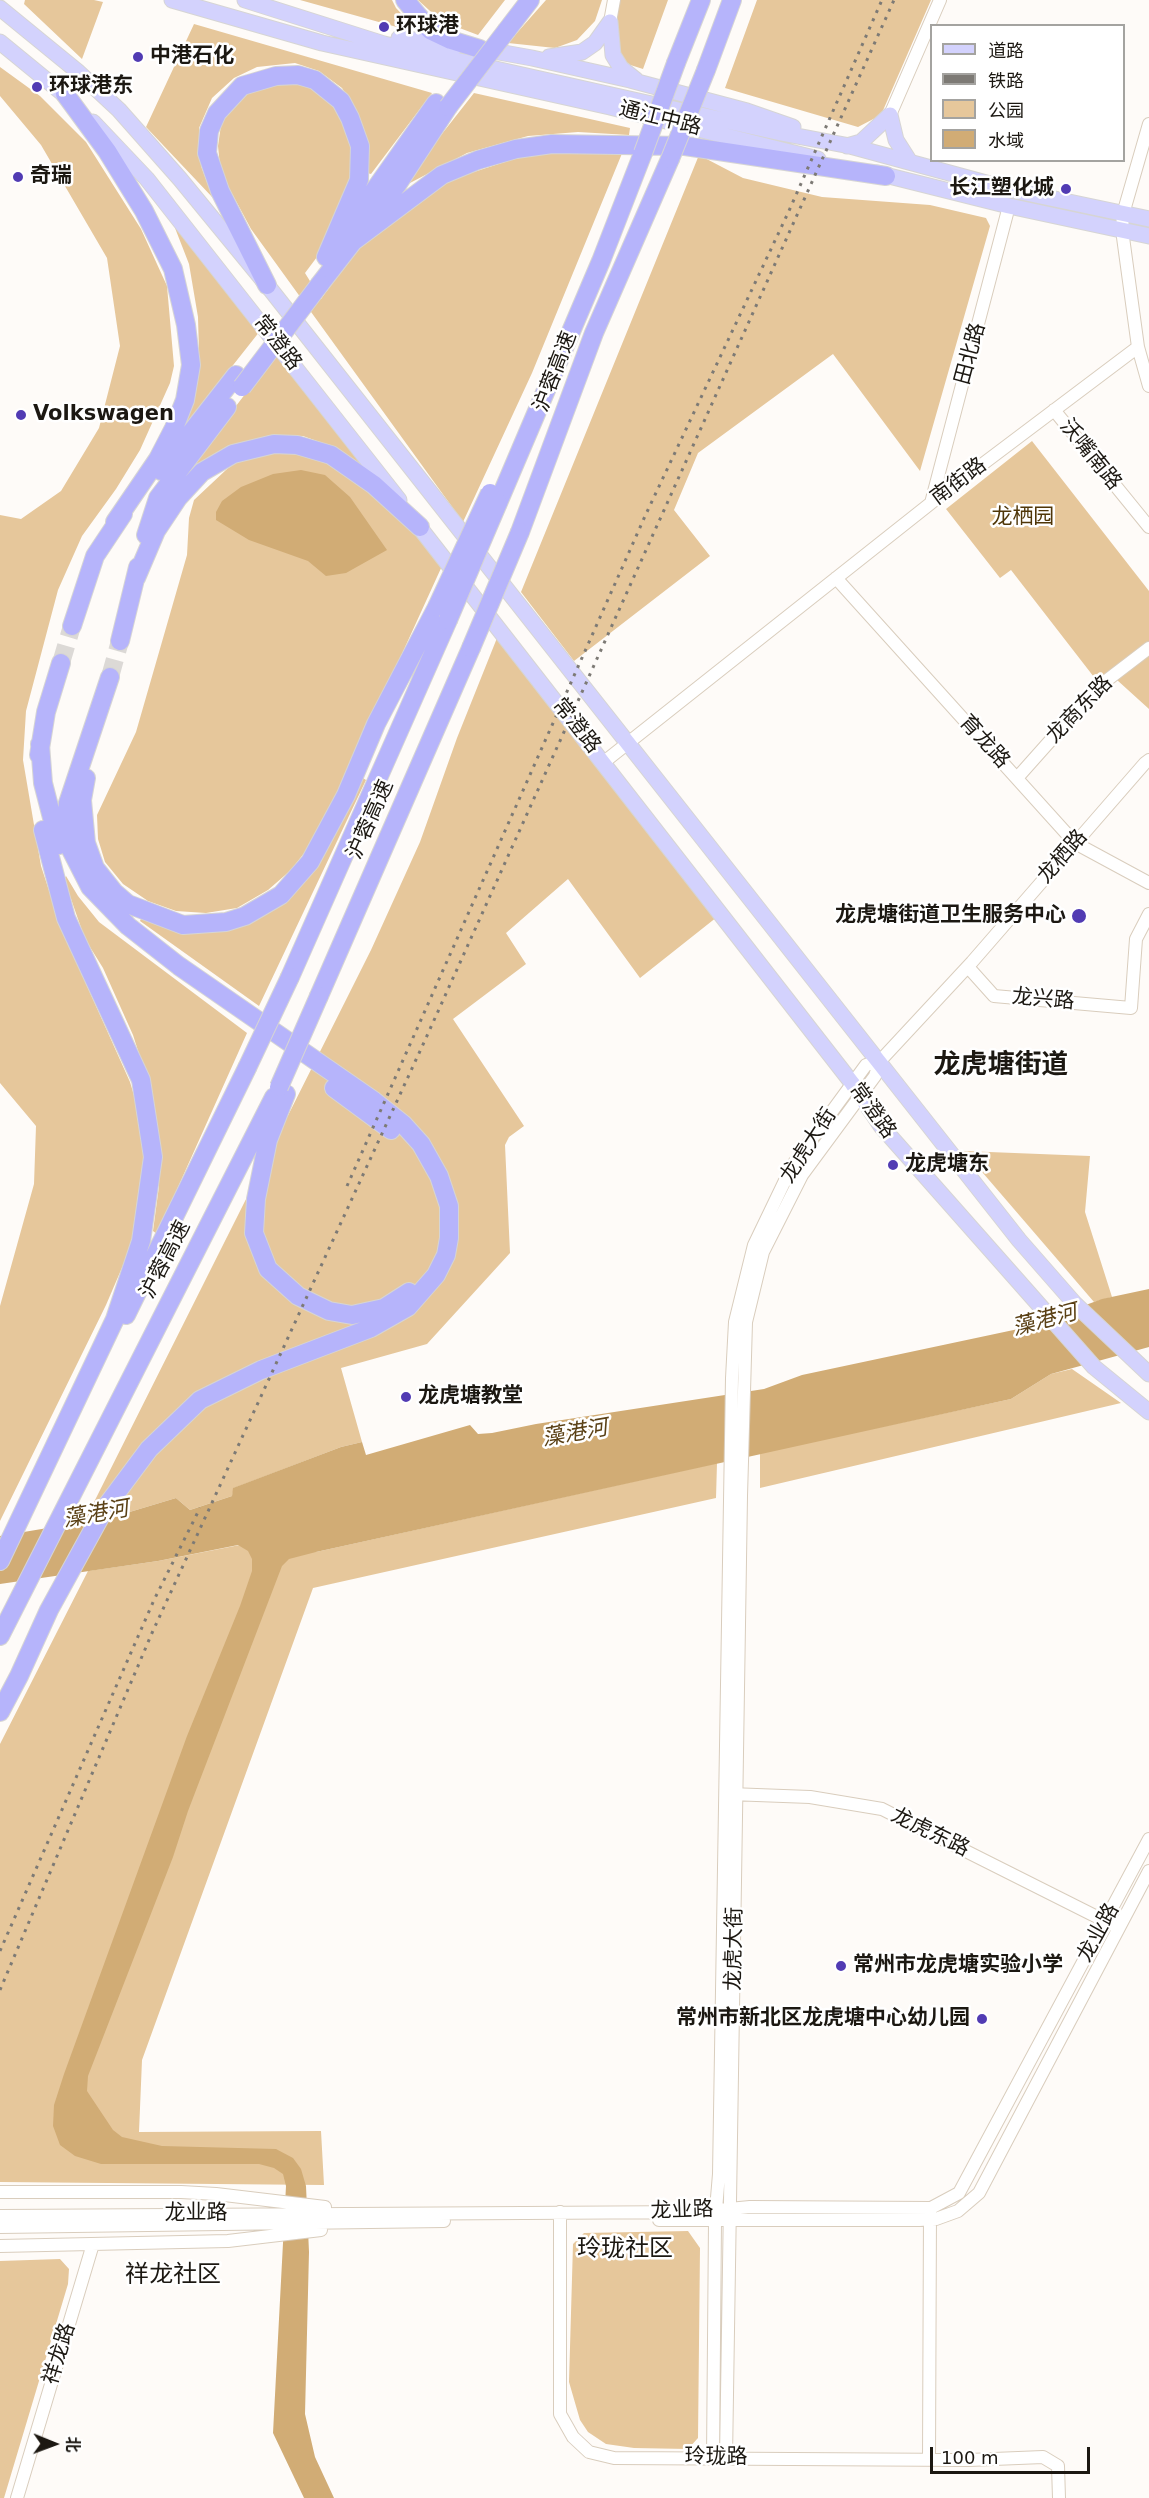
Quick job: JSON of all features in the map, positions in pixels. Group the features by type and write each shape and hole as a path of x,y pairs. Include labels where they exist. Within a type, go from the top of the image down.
{"highway":[{"path":"405,0 430,30 451,40 480,49"},
{"path":"501,29 515,0"},
{"path":"326,257 501,29 530,0"},
{"path":"98,714 82,801 85,836 96,868 128,904 164,920 183,925 207,925 245,916 281,895 310,862 346,795 376,724 442,614 601,261 700,0"},
{"name":"沪蓉高速","path":"0,1636 283,1090 520,532 594,333 670,159 732,0"},
{"path":"267,285 220,191 207,153 209,131 217,114 242,86 276,76 298,75 315,80 341,102 350,118 360,146 359,180 316,279"},
{"path":"66,94 108,151 144,211 173,269 186,325 191,365 185,400 174,428 158,459 95,556 72,627"},
{"path":"120,641 158,498 239,381 316,279 351,243 397,185 442,105"},
{"path":"351,243 442,175 478,160 516,149 552,144 685,146 886,176"},
{"path":"116,522 239,381"},
{"path":"135,578 156,531 178,498 202,472 232,454 274,444 297,445 331,455 374,485 420,527"},
{"name":"沪蓉高速","path":"0,1566 290,977 442,614"},
{"path":"0,1561 115,1319 141,1241 153,1157 141,1080 66,918 42,825 38,781 40,744 46,712 61,663"},
{"path":"0,1712 49,1610 105,1508 149,1449 200,1400 261,1370 371,1328 408,1307 436,1275 446,1255 450,1220 449,1206 439,1176 422,1144 403,1124 374,1101 179,966 128,926 90,887 69,846 66,823 68,803 110,677"},
{"path":"40,744 43,783 60,847 71,874 99,913 176,974 399,1136 418,1158 437,1198 440,1219 438,1244 431,1263 418,1282 404,1296 384,1308 352,1315 329,1311 298,1296 268,1269 254,1233 256,1199 268,1140 283,1090"}],"main road":[{"name":"通江中路","path":"172,0 322,43 610,107 1009,206 1149,236"},
{"name":"通江中路","path":"245,0 384,44 849,146 1012,190 1149,219"},
{"name":"常澄路","path":"0,8 78,71 119,110 180,179 267,285 858,1036 880,1060 1019,1240 1075,1304 1149,1374"},
{"path":"532,58 564,56 582,52 595,43 610,22"},
{"path":"610,22 613,55 621,68 638,82"},
{"path":"319,23 383,36 532,58 638,82 747,111 849,146 861,142 890,115"},
{"name":"常澄路","path":"0,42 66,94 147,179 604,762 856,1089 881,1126 1094,1367 1149,1412"},
{"path":"890,115 896,140 910,162"}],"street":[{"path":"610,22 614,0"},
{"path":"890,115 940,0"},
{"path":"1149,124 1123,214 1122,230 1138,347 1149,386"},
{"name":"田北路","path":"931,502 1009,206"},
{"name":"南街路","path":"604,762 931,502 1138,347"},
{"name":"沃嘴南路","path":"1054,410 1149,527"},
{"name":"育龙路","path":"836,578 1075,843 1149,883"},
{"name":"龙商东路","path":"1017,778 1098,687 1149,648"},
{"name":"龙栖路","path":"880,1060 968,967 1149,760"},
{"name":"龙兴路","path":"968,967 994,996 1131,1008 1136,939 1149,914"},
{"name":"龙虎大街","path":"736,1477 745,1376 746,1322 763,1252 802,1175 856,1089 866,1065 880,1060"},
{"name":"龙虎大街","path":"726,2458 736,1477 732,1378 735,1322 754,1245 792,1166 856,1089"},
{"name":"龙虎大街","path":"713,2458 716,2215 732,1795"},
{"name":"龙虎东路","path":"732,1795 810,1797 882,1809 1119,1929"},
{"name":"龙业路","path":"930,2213 959,2193 1149,1839"},
{"name":"龙业路","path":"0,2216 378,2218 958,2211 979,2193 1149,1871"},
{"path":"0,2192 181,2192 275,2218 314,2218"},
{"path":"929,2459 930,2213"},
{"name":"玲珑路","path":"560,2216 560,2414 573,2437 588,2452 614,2458 1043,2457 1058,2466 1059,2498"},
{"path":"0,2246 228,2241 275,2218"},
{"name":"龙业路","path":"0,2227 275,2218"},
{"name":"祥龙路","path":"17,2498 93,2244"}],"green space":[{"path":"25,0 103,2 82,59 24,4"},
{"path":"300,0 392,0 396,8 412,25 411,31"},
{"path":"418,0 505,0 478,35 441,21"},
{"path":"546,0 602,0 595,21 577,40 555,48 508,43"},
{"path":"619,0 668,0 643,69 621,62 613,36"},
{"path":"757,0 931,0 881,115 858,127 725,88"},
{"path":"194,24 432,93 371,174 367,173 368,144 358,113 342,88 319,71 295,63 257,67 234,78 212,98 199,128 201,166 213,198 146,127"},
{"path":"0,67 40,96 86,142 141,229 167,286 174,366 170,383 140,450 116,489 82,536 58,590 26,711 23,760 41,866 62,930 130,1082 136,1102 144,1157 133,1242 106,1305 0,1521 0,1306 34,1184 36,1126 0,1083 0,515 21,519 61,491 99,428 120,346 107,258 41,145 0,96"},
{"path":"267,83 304,84 322,92 336,107 347,130 352,152 352,180 320,253 305,273 321,299 356,250 449,180 514,159 558,151 623,151 532,373 463,522 251,229 229,188 220,166 218,146 221,125 231,107 245,91"},
{"path":"474,93 630,128 629,135 578,132 528,136 467,153 410,183 405,181"},
{"path":"699,155 743,178 822,197 930,205 986,218 990,226 920,471 833,354 698,453 674,510 710,556 574,661 521,592"},
{"path":"178,225 260,331 185,426 180,422 194,391 199,353 198,317 189,264 175,228"},
{"path":"278,351 364,463 361,466 336,448 303,436 271,435 240,443 200,466 194,461"},
{"name":"龙栖园","path":"1032,441 1149,591 1149,641 1097,681 1011,570 1000,578 946,509"},
{"path":"272,450 324,457 395,512 442,566 338,794 312,843 291,870 268,890 237,908 206,913 176,911 148,901 123,884 105,862 98,839 97,815 136,732 187,555 189,518 194,500 241,459"},
{"path":"497,638 717,917 640,978 568,879 506,933 526,964 453,1019 524,1126 509,1137 505,1145 510,1253 427,1344 341,1368 362,1442 341,1447 234,1488 232,1496 190,1510 176,1498 113,1517 84,1522 371,950 420,842 457,738"},
{"path":"1149,654 1149,709 1117,680"},
{"path":"363,778 366,780 259,1006 140,921 142,916 174,929 264,913"},
{"path":"66,876 78,896 99,922 247,1033 157,1234 153,1231 159,1186 159,1143 150,1088 133,1035 103,968 85,939 64,879"},
{"path":"964,1151 1090,1156 1085,1212 1112,1297 1094,1302"},
{"path":"1072,1369 1121,1403 760,1488 760,1453 1011,1399 1051,1374"},
{"path":"717,1463 716,1498 313,1588 142,2060 139,2132 321,2131 324,2185 0,2182 0,1744 88,1571 158,1561 311,1531 316,1552"},
{"path":"688,2231 700,2248 698,2438 688,2449 634,2448 606,2444 588,2432 580,2420 569,2382 573,2244 584,2233"},
{"path":"60,2259 69,2269 68,2284 4,2498 0,2498 0,2261"}],"water":[{"path":"301,470 325,475 350,497 387,550 346,573 326,576 308,561 249,540 216,520 216,512 222,501 241,487 273,474"},
{"name":"藻港河","path":"1149,1289 1149,1347 1051,1374 1011,1399 316,1552 289,1559 282,1566 88,2076 87,2091 113,2130 122,2137 162,2146 276,2149 293,2158 301,2169 306,2186 309,2252 305,2414 315,2457 334,2498 304,2498 273,2433 286,2186 283,2174 274,2168 259,2164 101,2164 75,2156 60,2145 53,2126 54,2105 64,2074 187,1736 240,1606 252,1571 252,1559 248,1551 238,1545 158,1561 0,1584 0,1536 113,1517 176,1498 190,1510 232,1496 233,1488 341,1447 362,1442 366,1455 470,1425 478,1434 492,1433 536,1424 764,1389 802,1375 1023,1328 1102,1299"}],"tunnel":[{"path":"61,663 72,626"},
{"path":"110,677 120,641"}],"railway":[{"path":"347,1186 646,514 788,213 882,0"},
{"path":"0,1990 152,1633 426,1038 894,0"},
{"path":"0,1951 154,1600 200,1508"}],"place":[{"name":"环球港","path":"384,27"},
{"name":"中港石化","path":"138,57"},
{"name":"环球港东","path":"37,87"},
{"name":"奇瑞","path":"18,177"},
{"name":"长江塑化城","path":"1066,189"},
{"name":"Volkswagen","path":"21,415"},
{"name":"龙虎塘街道卫生服务中心","path":"1079,916"},
{"name":"龙虎塘东","path":"893,1165"},
{"name":"龙虎塘教堂","path":"406,1397"},
{"name":"常州市龙虎塘实验小学","path":"841,1966"},
{"name":"常州市新北区龙虎塘中心幼儿园","path":"982,2019"}],"district":[{"name":"龙虎塘街道","path":"1001,1066"},
{"name":"玲珑社区","path":"625,2250"},
{"name":"祥龙社区","path":"173,2276"}]}
